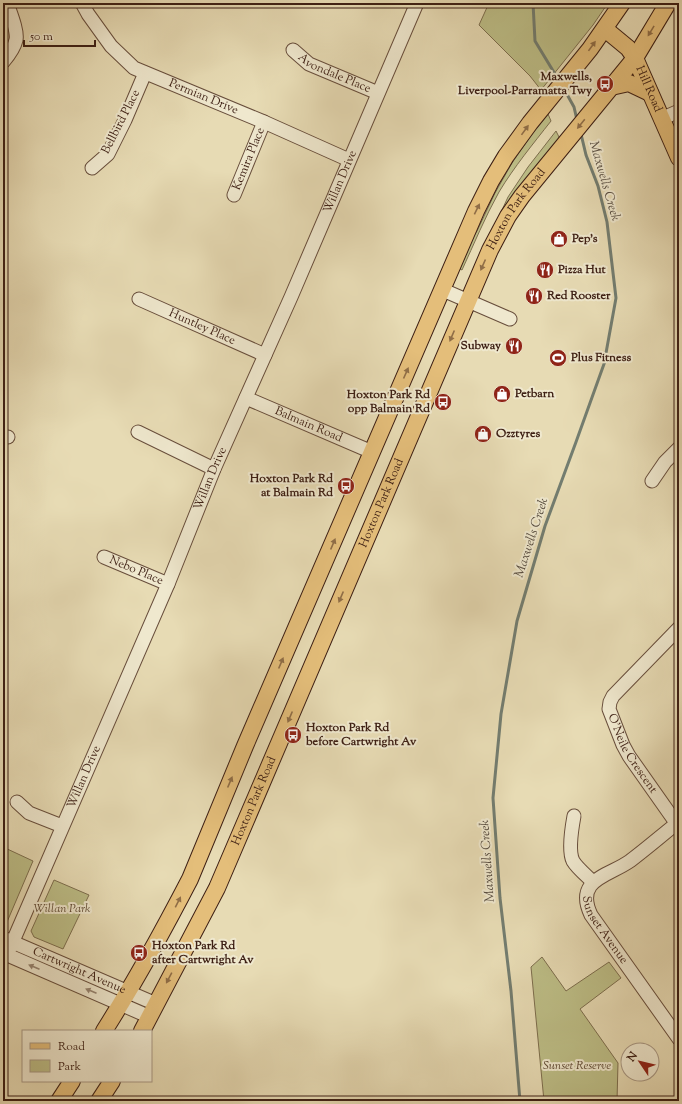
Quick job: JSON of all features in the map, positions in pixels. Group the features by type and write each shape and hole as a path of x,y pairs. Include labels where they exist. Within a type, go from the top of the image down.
{"main road":[{"path":"105,1030 160,936 190,878 476,211 491,181 506,156 605,29 622,3"},
{"name":"Hoxton Park Road","path":"149,1017 217,888 490,250 508,216 522,196 634,58 668,3"},
{"name":"Hill Road","path":"605,29 628,48 634,58 679,158"},
{"path":"611,87 629,83 650,93"},
{"path":"59,1101 71,1082"},
{"path":"99,1101 111,1082"}],"street":[{"path":"3,62 12,51 16,39 14,24 7,3"},
{"name":"Permian Drive","path":"82,3 111,46 134,68 264,122 349,160"},
{"name":"Willan Drive","path":"5,954 8,940 62,826 168,584 214,469 291,297 417,3"},
{"name":"Avondale Place","path":"293,50 309,64 378,92"},
{"name":"Bellbird Place","path":"92,168 108,154 125,120 145,73"},
{"path":"661,119 679,111"},
{"name":"Kemira Place","path":"234,195 264,122"},
{"path":"443,290 510,319"},
{"name":"Huntley Place","path":"139,299 264,355"},
{"name":"Balmain Road","path":"246,398 372,452"},
{"path":"138,432 214,469"},
{"path":"652,481 665,462 679,448"},
{"name":"Nebo Place","path":"104,557 168,584"},
{"name":"O'Neile Crescent","path":"678,825 629,756 610,714 609,705 613,696 679,628"},
{"path":"17,802 29,813 62,826"},
{"path":"574,816 570,832 573,861 593,882"},
{"name":"Sunset Avenue","path":"678,825 628,862 600,876 593,882 588,890 586,902 590,915 679,1039"},
{"name":"Cartwright Avenue","path":"8,940 124,998 149,1017"},
{"name":"Cartwright Avenue","path":"5,954 124,998"}],"green space":[{"path":"489,3 608,3 593,25 541,90 530,76 479,25"},
{"path":"548,114 551,121 517,165 499,192 462,270 460,269 459,267 468,245 477,231 495,193 512,163"},
{"path":"556,131 561,141 477,264 508,197 528,167"},
{"path":"3,847 33,861 7,922 3,923"},
{"name":"Willan Park","path":"54,880 89,895 63,949 34,937 31,931"},
{"name":"Sunset Reserve","path":"542,957 566,991 609,962 621,978 580,1009 618,1063 617,1101 544,1101 531,967"}],"waterway":[{"name":"Maxwells Creek","path":"533,3 535,41 558,79"},
{"name":"Maxwells Creek","path":"564,89 574,107 577,120"},
{"name":"Maxwells Creek","path":"520,1101 511,991 500,898 493,798 501,714 517,621 545,526 604,364 616,298 607,222 598,186 586,155 581,134"}],"place":[{"name":"Maxwells, Liverpool-Parramatta Twy","path":"605,84"},
{"name":"Pep's","path":"559,239"},
{"name":"Pizza Hut","path":"545,270"},
{"name":"Red Rooster","path":"534,296"},
{"name":"Subway","path":"514,346"},
{"name":"Plus Fitness","path":"558,358"},
{"name":"Petbarn","path":"502,394"},
{"name":"Hoxton Park Rd opp Balmain Rd","path":"443,402"},
{"name":"Ozztyres","path":"483,434"},
{"name":"Hoxton Park Rd at Balmain Rd","path":"346,486"},
{"name":"Hoxton Park Rd before Cartwright Av","path":"293,735"},
{"name":"Hoxton Park Rd after Cartwright Av","path":"139,953"}]}
